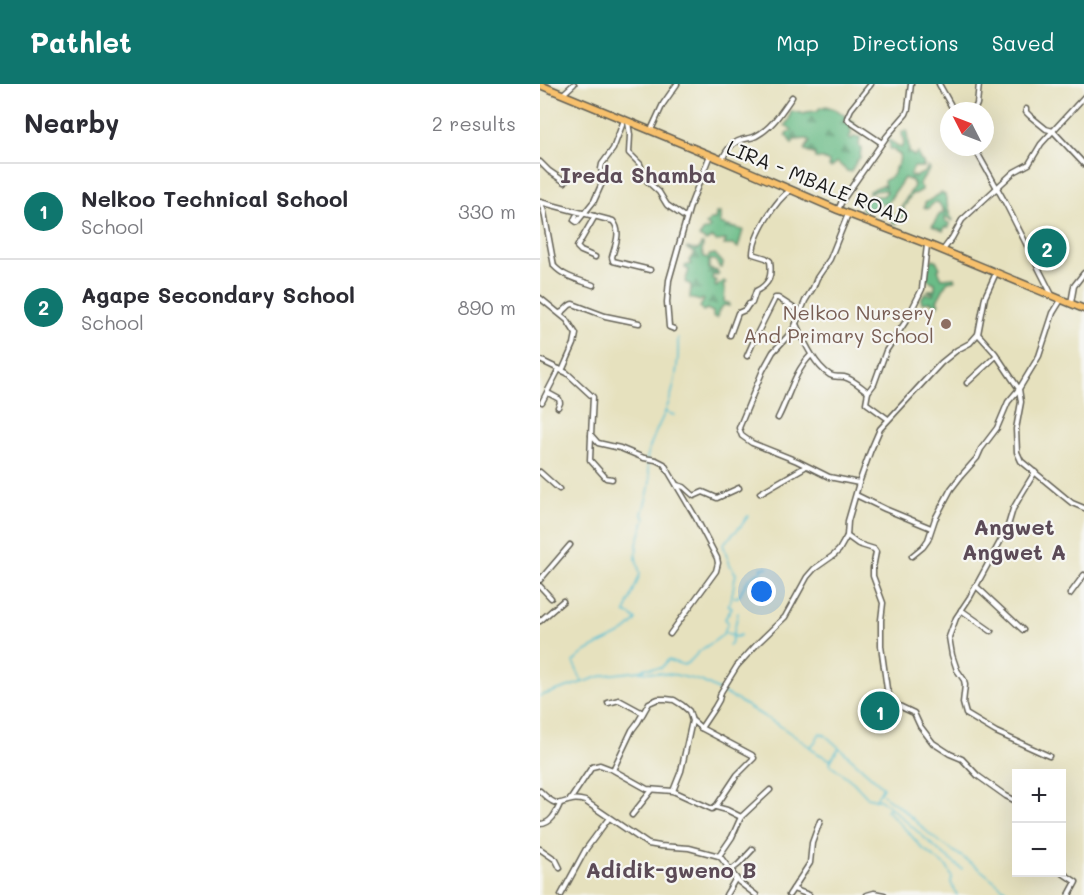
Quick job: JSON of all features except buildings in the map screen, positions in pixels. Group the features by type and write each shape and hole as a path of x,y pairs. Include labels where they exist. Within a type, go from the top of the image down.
{"main road":[{"name":"LIRA - MBALE ROAD","path":"540,85 838,210 1084,309"}],"street":[{"path":"562,94 574,84"},
{"path":"650,131 663,104 677,84"},
{"path":"871,84 851,109 847,118 882,143"},
{"path":"838,210 882,143 906,114 911,84"},
{"path":"939,84 949,102"},
{"path":"976,102 979,84"},
{"path":"722,160 725,151 732,144 756,136 771,125 792,97"},
{"path":"942,250 952,238 960,222 996,187 1014,172 1029,164 1041,144 1084,97"},
{"path":"1026,109 1030,116 1046,129 1053,131 1084,164"},
{"path":"576,216 573,220 577,222 594,201 604,178 602,164 613,149 626,121"},
{"path":"626,121 630,135 629,154 641,167 646,180 660,192 667,206 686,218"},
{"path":"674,329 669,326 668,284 686,218 710,155"},
{"path":"979,156 1053,296"},
{"path":"540,162 565,182"},
{"path":"729,335 738,313 752,303 756,291 764,288 770,278 770,261 753,254 754,244 768,214 792,189"},
{"path":"540,202 613,221 617,226 618,234 612,257 614,261 650,270"},
{"path":"540,202 554,266 568,277 593,285"},
{"path":"848,214 830,259 817,278 801,314 787,337 773,352 763,370 740,424 740,430 743,437 752,443 836,480 859,483"},
{"path":"595,216 577,247 580,251 595,257"},
{"path":"888,419 866,403 868,392 874,384 886,351 906,321 922,289 927,244"},
{"path":"702,728 737,666 785,617 807,577 814,569 839,550 847,536 848,521 859,483 880,429 941,363 978,334 985,297 996,273"},
{"path":"1070,303 1074,286 1084,273"},
{"path":"540,298 571,324 576,335 561,370 542,402"},
{"path":"747,356 775,298 785,302 801,314"},
{"path":"912,556 928,540 931,528 951,489 977,458 997,428 1008,402 1019,389 1039,356 1053,313 1061,300"},
{"path":"560,313 573,304 605,316 639,323"},
{"path":"796,323 811,355 827,373 851,380 868,392"},
{"path":"978,334 1019,389 1021,402 1016,429 1017,452 1021,461 1067,500 1084,508"},
{"path":"778,418 795,379 811,355"},
{"path":"967,383 996,356"},
{"path":"540,360 576,380 593,397 590,460 605,477 612,479"},
{"path":"548,393 559,399 558,407"},
{"path":"591,435 598,443 620,448 665,465 696,518 718,563 716,571 670,634"},
{"path":"760,493 805,466"},
{"path":"540,472 559,489"},
{"path":"1035,472 1014,509 1007,530 952,627 950,637 952,655 958,674 964,680 965,711 996,732 1049,756"},
{"path":"676,484 694,496 703,492 717,498 739,488"},
{"path":"856,495 931,528"},
{"path":"847,536 876,552 873,576 883,603 881,646 886,685 891,699 897,705 914,713 920,726 933,743 962,759 978,776 1012,799"},
{"path":"540,580 570,545"},
{"path":"1070,594 1084,575"},
{"path":"540,586 551,598"},
{"path":"976,586 1023,630"},
{"path":"540,621 563,602"},
{"path":"961,610 991,631"},
{"path":"613,770 629,734 651,702 658,699 678,702 690,713 692,721 681,771 673,791"},
{"path":"608,703 620,700 643,713"},
{"path":"692,721 754,757 753,761 737,775 715,807"},
{"path":"570,800 592,767 600,765 644,788 673,791 712,809 715,807 727,810 741,817"},
{"path":"632,815 652,790"},
{"path":"718,856 732,837 741,817 770,790"},
{"path":"540,791 552,802 560,804 578,799 585,801 648,844 689,849 718,856 742,885 756,895"},
{"path":"540,824 550,820 560,804"},
{"path":"561,895 587,846 609,818"},
{"path":"789,895 810,862 812,843 820,821"},
{"path":"540,849 556,860 560,867"},
{"path":"730,871 753,849"},
{"path":"1066,876 1076,882 1069,895"},
{"path":"726,895 736,878"},
{"path":"793,889 809,895"},
{"path":"867,895 874,892 884,895"}],"green space":[{"path":"826,106 837,110 855,123 850,130 852,133 849,137 851,139 860,137 861,149 860,158 851,172 837,162 831,168 829,162 815,158 815,154 804,150 810,142 808,139 794,140 792,144 786,135 792,130 785,125 791,111 805,114"},
{"path":"907,130 909,152 914,156 918,153 924,167 914,167 910,175 915,177 925,172 928,167 930,169 919,184 922,190 913,193 903,207 905,216 895,224 892,222 914,186 912,181 904,178 887,204 883,203 866,212 861,209 861,199 883,196 887,192 885,190 875,191 869,194 869,191 882,185 885,187 884,181 894,174 899,163 900,155 894,149 890,150 890,144 887,141 901,148 904,143 902,133"},
{"path":"941,193 945,195 953,220 944,217 949,227 945,227 943,231 932,226 939,215 944,212 939,203 935,202 927,209 924,207 925,203"},
{"path":"716,213 720,213 720,224 743,230 738,248 734,245 724,245 726,240 716,241 712,238 706,241 699,237 704,230 708,230 710,227 706,225 710,220 715,220"},
{"path":"703,244 704,257 715,254 723,263 720,268 715,260 709,260 709,269 719,274 713,275 712,279 717,281 716,287 724,281 726,283 723,286 724,302 729,303 729,306 724,305 718,312 717,318 713,317 713,312 707,309 703,311 700,307 704,300 690,298 691,285 685,282 689,270 685,266 691,264 689,261 694,253 686,248 697,250"},
{"path":"933,259 940,268 938,270 942,278 954,277 955,280 948,281 937,301 939,304 937,306 931,302 922,303 921,299 925,293 933,295 934,293 929,290 935,290 935,283 926,279 928,265"}],"waterway":[{"path":"665,412 676,376 678,338"},
{"path":"582,681 573,662 585,652 625,631 636,620 625,613 640,574 636,558 637,544 645,518 642,514 650,481 647,458 652,440 665,412 674,415"},
{"path":"642,670 661,668 668,660 684,665 723,633 728,622 725,619 732,607 728,605 736,574 730,565 723,544 748,516"},
{"path":"734,597 738,597 749,579 762,571 762,568 768,567"},
{"path":"729,645 738,613"},
{"path":"725,632 736,637 741,635"},
{"path":"540,696 605,675 640,671 676,675 701,681 737,700 810,747 820,733 825,735 883,787 876,799"},
{"path":"810,747 831,760 839,748"},
{"path":"831,760 830,764 853,782 867,797 880,800 890,807 962,869"},
{"path":"883,795 934,838 977,867 1012,895"},
{"path":"890,807 886,810 923,849 947,867 957,895"}],"place":[{"name":"Agape Secondary School","path":"1047,248"},
{"name":"Nelkoo Nursery And Primary School","path":"946,324"},
{"name":"Nelkoo Technical School","path":"880,711"}],"district":[{"name":"Ireda Shamba","path":"638,174"},
{"name":"Angwet Angwet A","path":"1014,539"},
{"name":"Adidik-gweno B","path":"671,869"}]}
